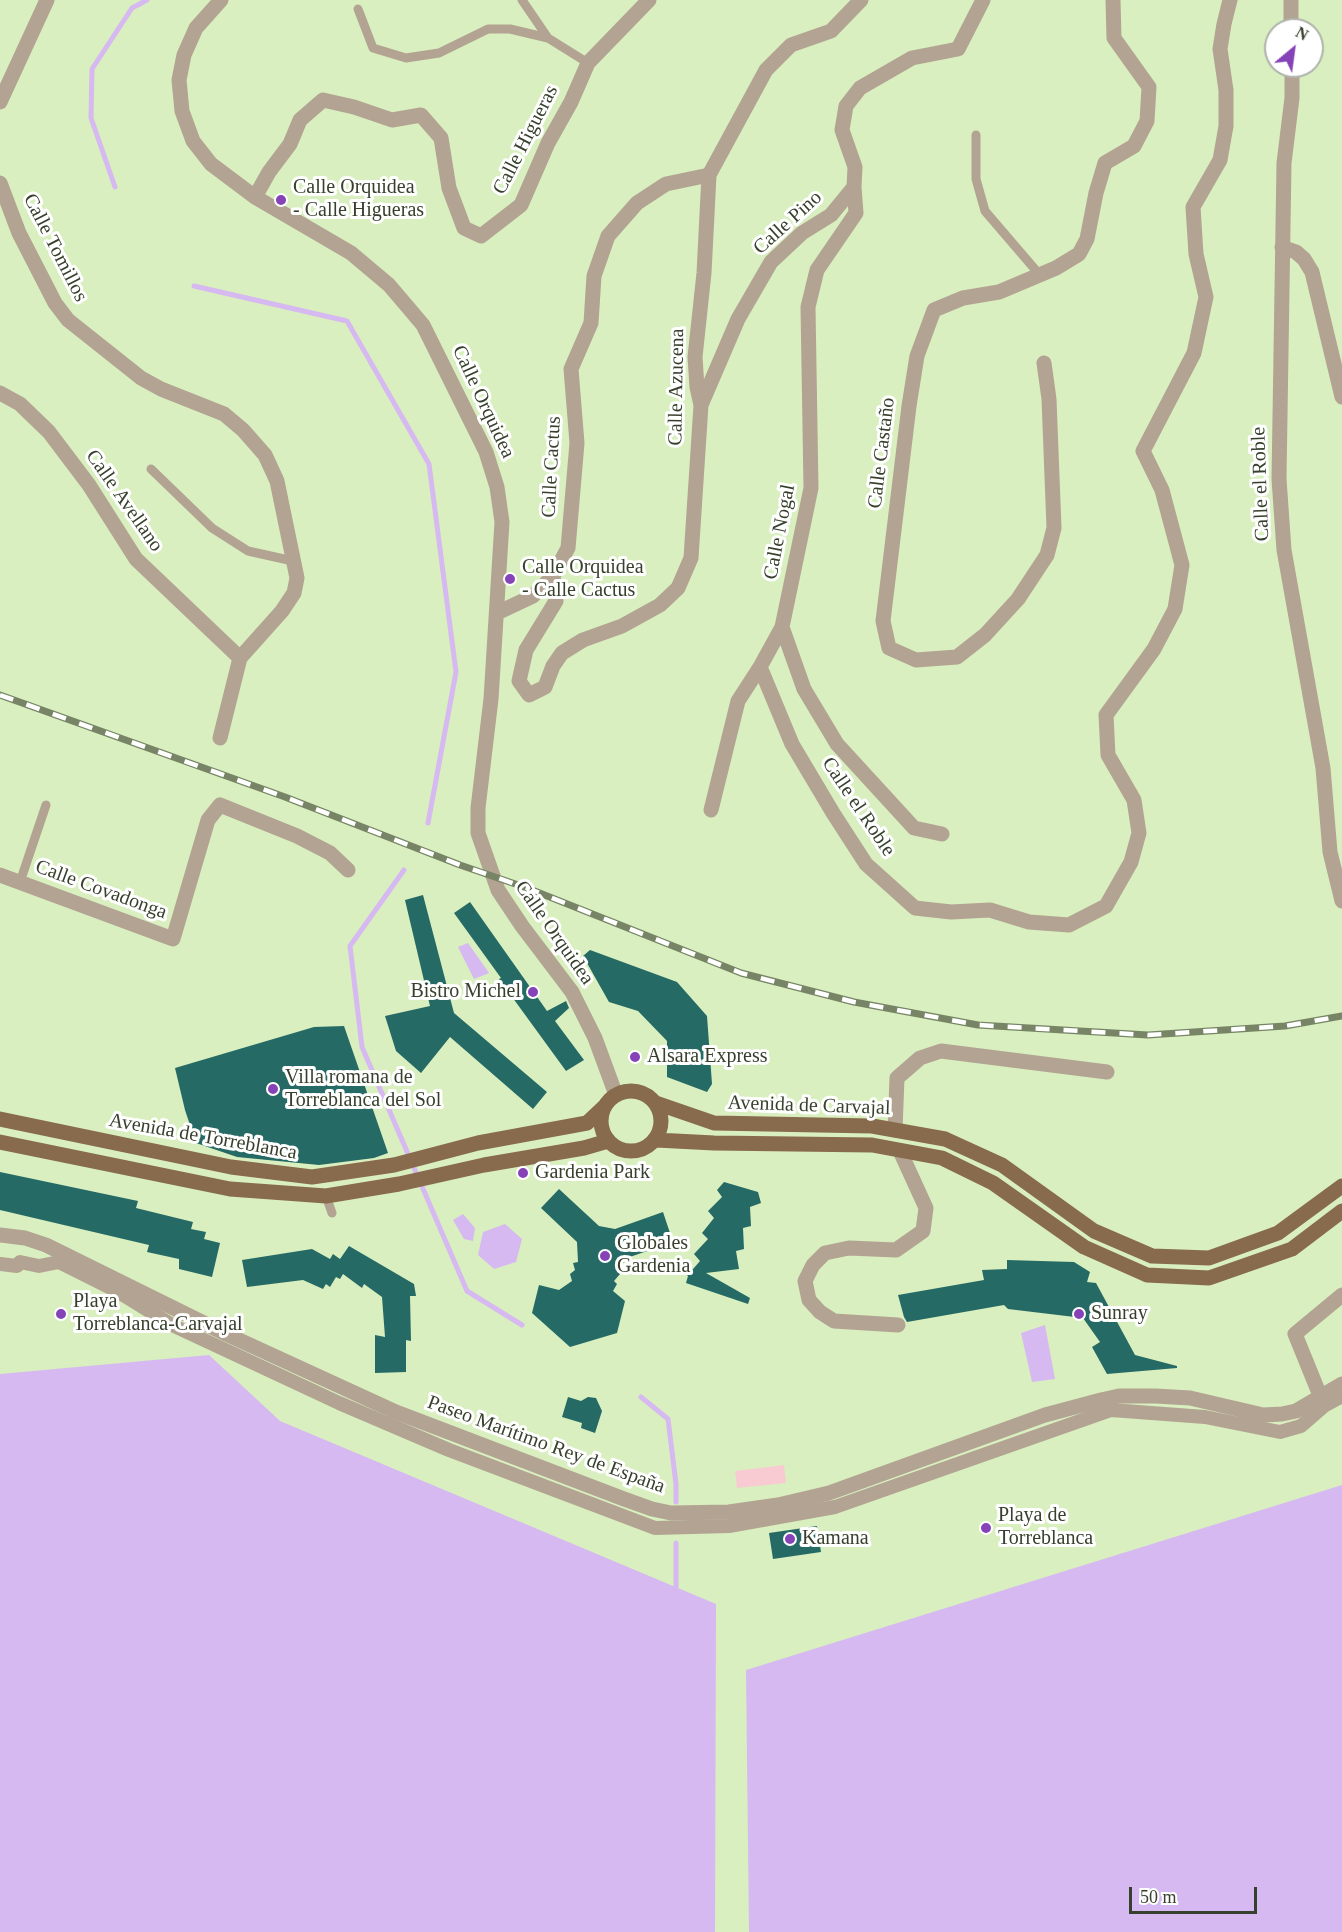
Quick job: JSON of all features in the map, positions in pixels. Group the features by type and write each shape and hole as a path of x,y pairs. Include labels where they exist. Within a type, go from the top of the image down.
{"main road":[{"path":"633,1091 642,1093 656,1103 662,1122 656,1140 641,1150 632,1152 615,1147 608,1141 601,1124 605,1106 616,1095 633,1091"},
{"name":"Avenida de Carvajal","path":"656,1103 714,1123 872,1126 945,1139 1002,1165 1094,1232 1152,1256 1209,1258 1278,1233 1342,1186"},
{"name":"Avenida de Torreblanca","path":"0,1119 231,1167 312,1177 394,1165 478,1143 587,1123 605,1106"},
{"name":"Avenida de Carvajal","path":"656,1140 872,1145 942,1158 993,1183 1084,1247 1147,1275 1209,1278 1292,1249 1342,1211"},
{"name":"Avenida de Torreblanca","path":"0,1142 230,1189 326,1196 584,1148 608,1141"}],"street":[{"path":"0,102 47,0"},
{"name":"Calle Orquidea","path":"221,0 196,28 184,55 179,80 182,111 193,141 211,164 255,197 351,253 390,285 423,325 486,452 497,487 502,522 491,699 478,808 478,833 498,890 522,927 572,992 596,1038 616,1095"},
{"name":"Calle Higueras","path":"255,197 268,172 290,144 300,120 323,100 354,107 392,120 421,115 441,138 449,188 464,228 481,236 520,205 588,63 649,0"},
{"name":"Calle Azucena","path":"553,576 556,601 526,650 519,681 529,695 545,687 553,666 562,653 583,640 622,626 660,605 678,588 691,558 701,405 695,357 704,273 709,175 766,70 791,45 831,31 861,0"},
{"path":"854,187 855,167 842,130 846,106 860,88 912,58 958,48 983,0"},
{"name":"Calle Castaño","path":"1044,363 1049,399 1054,528 1047,555 1011,606 985,635 957,657 916,660 889,648 883,621 909,406 917,356 934,310 963,298 999,292 1056,268 1079,254 1087,239 1096,193 1105,163 1134,146 1147,121 1149,87 1114,38 1113,0"},
{"name":"Calle el Roble","path":"760,667 792,744 833,813 866,864 915,908 951,912 990,910 1029,922 1069,925 1106,906 1131,862 1139,833 1134,800 1108,755 1106,715 1154,649 1175,609 1182,565 1162,490 1143,451 1194,353 1206,297 1196,254 1194,207 1220,160 1226,126 1226,90 1220,49 1230,0"},
{"path":"1291,0 1292,18"},
{"name":"Calle el Roble","path":"1292,78 1292,98 1284,163 1279,479 1284,550 1323,768 1330,852 1341,894"},
{"name":"Calle Cactus","path":"497,613 533,596 553,576 568,548 577,443 572,369 591,323 594,276 608,236 637,203 666,184 709,175"},
{"name":"Calle Tomillos","path":"0,183 19,233 55,303 68,320 141,378 224,414 243,430 266,455 277,481 297,578 294,593 282,611 240,658 220,738"},
{"name":"Calle Pino","path":"701,405 738,319 771,262 802,233 831,214 854,187"},
{"name":"Calle Nogal","path":"711,810 738,701 782,627 811,488 807,307 817,270 856,213 854,187"},
{"path":"1282,247 1296,252 1304,259 1312,272 1342,397"},
{"name":"Calle Avellano","path":"0,393 20,404 49,432 89,485 136,560 240,658"},
{"path":"782,627 804,689 837,744 914,828 942,834"},
{"name":"Calle Covadonga","path":"0,875 173,939 208,820 220,805 297,836 330,853 348,870"},
{"path":"895,1130 897,1078 920,1059 941,1051 1107,1071"},
{"path":"898,1325 834,1321 819,1312 809,1300 805,1281 813,1265 825,1253 849,1248 896,1250 923,1231 926,1208 900,1150"},
{"name":"Paseo Marítimo Rey de España","path":"0,1235 25,1238 46,1245 226,1334 396,1412 624,1499 671,1513 729,1512 778,1505 830,1493 1082,1403 1119,1396 1190,1398 1263,1414 1296,1411 1342,1384"},
{"path":"0,1264 17,1266 20,1262 39,1266 59,1262 117,1291 172,1325 339,1403 449,1450 656,1528 729,1526 836,1507 1111,1410 1205,1417 1280,1432 1301,1426 1324,1406 1342,1396"},
{"path":"1321,1398 1295,1334 1342,1295"}],"lane":[{"path":"522,0 548,38"},
{"path":"358,9 373,48 406,58 439,54 488,29 510,29 548,38 588,63"},
{"path":"976,135 976,179 985,211 1040,274"},
{"path":"151,468 212,528 248,551 293,561"},
{"path":"20,882 46,805"},
{"path":"326,1196 332,1213"}],"shaded area":[{"path":"468,943 489,973 474,979 458,947"},
{"path":"463,1214 475,1228 473,1241 464,1239 453,1220"},
{"path":"505,1224 522,1239 516,1262 494,1269 478,1255 483,1232"},
{"path":"1045,1325 1055,1379 1032,1382 1021,1333"},
{"path":"209,1355 280,1421 716,1604 715,1932 0,1932 0,1374"},
{"path":"784,1465 786,1483 737,1488 735,1471"},
{"path":"1342,1485 1342,1932 749,1932 746,1670"}],"building":[{"path":"423,895 454,1013 547,1092 533,1109 450,1037 421,1073 396,1051 385,1016 430,1006 405,900"},
{"path":"470,902 547,1011 566,1001 569,1008 555,1021 584,1060 566,1071 499,979 501,978 454,913"},
{"path":"590,950 677,982 707,1016 712,1084 707,1092 667,1077 667,1041 638,1011 609,1002 583,956"},
{"name":"Villa romana de Torreblanca del Sol","path":"344,1026 388,1153 374,1158 319,1165 237,1157 196,1143 175,1068 314,1027"},
{"path":"0,1172 138,1201 136,1208 193,1222 191,1229 206,1232 204,1239 220,1243 212,1277 179,1269 179,1259 147,1252 149,1245 0,1210"},
{"path":"724,1182 758,1192 761,1203 750,1207 751,1226 743,1228 744,1249 736,1251 739,1269 706,1273 750,1298 748,1304 686,1283 687,1276 700,1261 694,1254 708,1239 702,1233 714,1218 708,1211 722,1197 717,1190"},
{"name":"Globales Gardenia","path":"559,1189 599,1226 615,1229 663,1212 673,1242 627,1258 617,1271 620,1274 614,1281 617,1284 613,1291 625,1301 617,1333 570,1347 532,1313 539,1285 559,1290 572,1281 570,1274 575,1270 573,1263 578,1262 577,1242 541,1208"},
{"path":"349,1246 414,1284 416,1296 410,1296 411,1341 406,1340 406,1372 375,1373 375,1335 385,1337 382,1297 364,1284 362,1288 343,1274 340,1279 336,1277 330,1287 326,1284 323,1289 303,1280 247,1287 242,1260 312,1249 330,1259 333,1254 340,1259"},
{"name":"Sunray","path":"1007,1260 1074,1262 1090,1272 1087,1282 1096,1283 1135,1355 1177,1366 1177,1368 1107,1374 1092,1347 1100,1342 1083,1318 1008,1309 1004,1305 907,1322 904,1317 898,1295 984,1280 982,1270 1007,1269"},
{"path":"568,1397 581,1401 588,1397 596,1398 602,1411 595,1433 581,1428 582,1423 562,1417"},
{"path":"817,1526 821,1552 773,1559 769,1533"}],"waterway":[{"path":"115,187 91,118 92,69 132,8 147,0"},
{"path":"194,286 347,321 429,464 456,672 428,823"},
{"path":"404,870 350,946 362,1047 467,1291 522,1325"},
{"path":"641,1397 668,1419 676,1502"},
{"path":"676,1543 676,1587"}],"railway":[{"path":"0,695 285,797 460,865 527,888 741,973 854,1002 978,1025 1148,1035 1285,1026 1342,1016"}],"place":[{"name":"Calle Orquidea - Calle Higueras","path":"281,200"},
{"name":"Calle Orquidea - Calle Cactus","path":"510,579"},
{"name":"Bistro Michel","path":"533,992"},
{"name":"Alsara Express","path":"635,1057"},
{"name":"Villa romana de Torreblanca del Sol","path":"273,1089"},
{"name":"Gardenia Park","path":"523,1173"},
{"name":"Globales Gardenia","path":"605,1256"},
{"name":"Playa Torreblanca-Carvajal","path":"61,1314"},
{"name":"Sunray","path":"1079,1314"},
{"name":"Playa de Torreblanca","path":"986,1528"},
{"name":"Kamana","path":"790,1539"}]}
